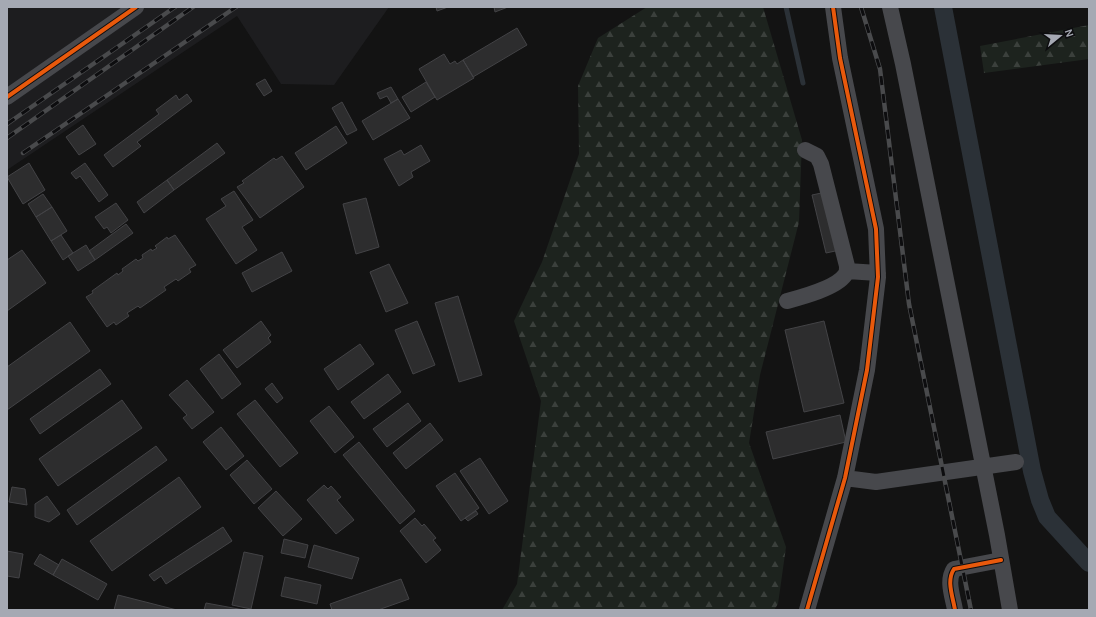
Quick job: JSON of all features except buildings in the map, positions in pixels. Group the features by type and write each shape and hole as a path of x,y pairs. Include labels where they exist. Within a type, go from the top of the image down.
{"street":[{"path":"7,97 136,7"},
{"path":"807,610 845,478 867,370 878,273 876,229 840,58 833,7"},
{"path":"890,7 903,64 1010,610"},
{"path":"787,301 804,296 837,282 845,275 847,266 821,164 816,156 806,150"},
{"path":"846,271 878,273"},
{"path":"845,478 876,482 1016,462"},
{"path":"955,610 950,587 950,575 954,569 1001,560"}],"shaded area":[{"path":"7,7 389,7 334,85 281,84 237,16 7,170"}],"green space":[{"path":"647,7 763,7 802,140 799,222 760,375 749,443 786,547 778,604 774,610 502,610 517,584 541,401 514,321 542,262 579,154 578,86 598,38"},
{"path":"1089,25 1089,59 984,73 980,46"}],"waterway":[{"path":"786,7 803,83"},
{"path":"943,7 1032,471 1040,500 1047,517 1089,563"}],"railway":[{"path":"7,124 175,7"},
{"path":"7,138 193,7"},
{"path":"23,153 236,7"},
{"path":"861,7 880,69 909,304 971,610"}],"cycle path":[{"path":"7,97 136,7"},
{"path":"807,610 845,478 867,370 878,277 876,229 840,58 833,7"},
{"path":"955,610 950,584 950,579 954,569 1001,560"}]}
